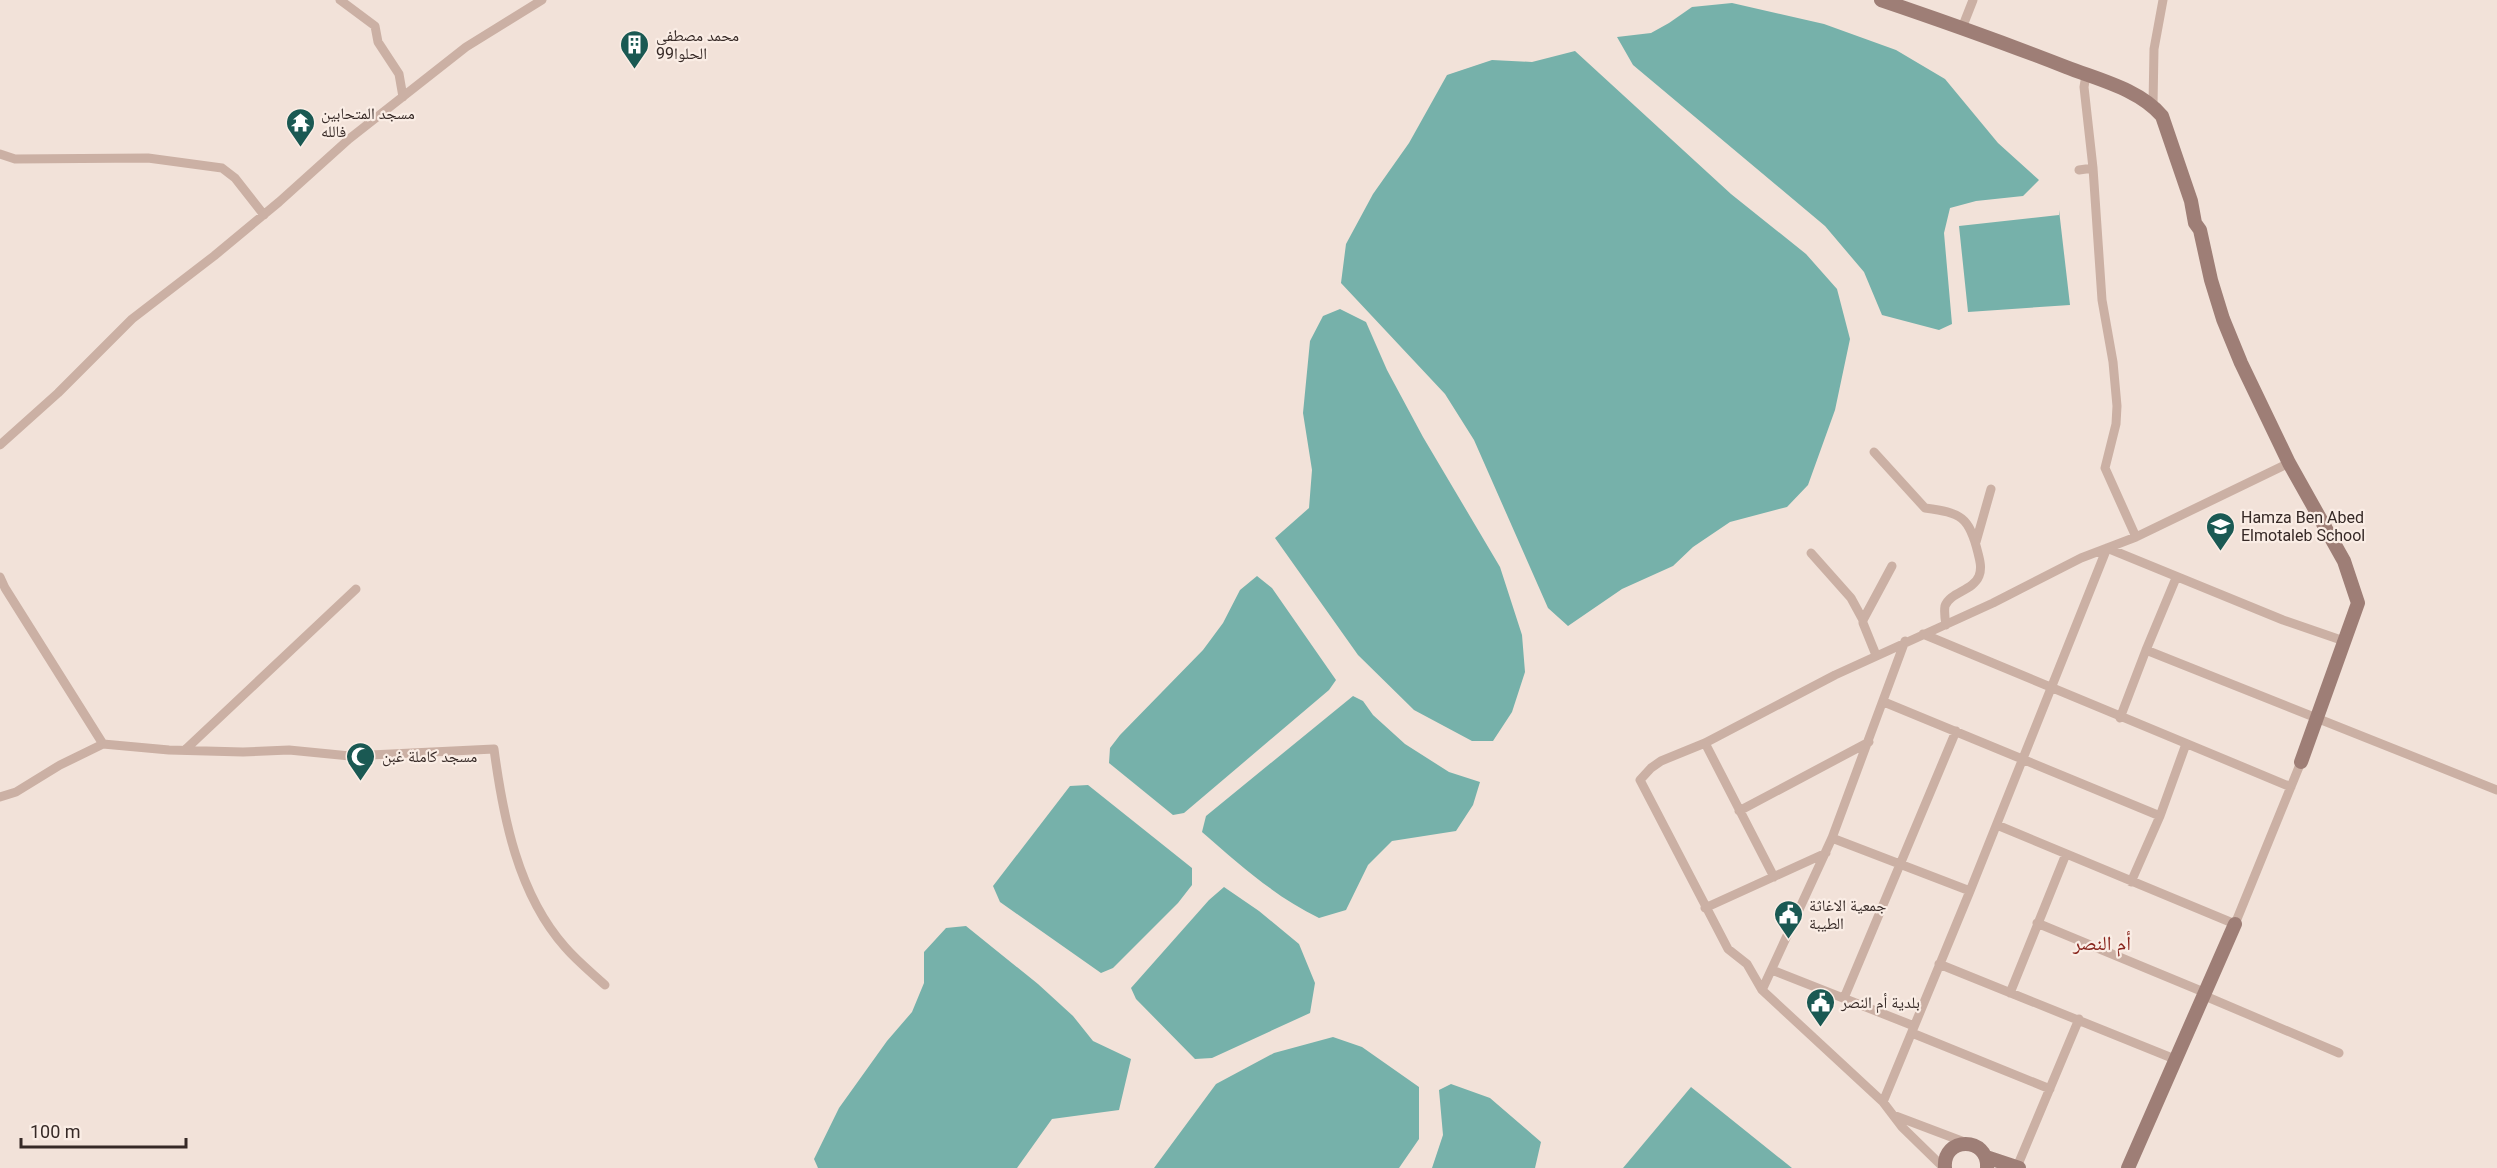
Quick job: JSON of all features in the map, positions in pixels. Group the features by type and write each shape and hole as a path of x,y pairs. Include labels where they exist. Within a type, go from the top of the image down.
{"street":[{"path":"340,0 375,26 378,42 399,74 403,97"},
{"path":"0,445 58,393 132,319 264,215 349,139 466,47 542,0"},
{"path":"1881,0 2086,75 2144,99 2153,105 2162,116 2191,201 2195,223 2200,230 2211,280 2223,319 2241,363 2289,463 2344,561 2358,603 2291,787 2177,1060 2128,1168"},
{"path":"1962,28 1973,0"},
{"path":"2153,105 2154,49 2163,0"},
{"path":"2086,75 2084,87 2093,168 2103,307 2113,362 2117,406 2116,424 2105,468 2136,537"},
{"path":"0,154 15,159 148,158 222,168 235,178 264,215"},
{"path":"2079,170 2093,168"},
{"path":"1874,452 1925,508 1950,512 1968,523 1976,542 1981,561 1980,574 1969,587 1945,606 1946,625"},
{"path":"1944,1168 1902,1127 1883,1102 1762,990 1747,964 1728,949 1640,780 1661,761 1706,743 1876,655 1946,625 2081,558 2136,537 2289,463"},
{"path":"1976,542 1991,489"},
{"path":"2107,548 2283,620 2344,641"},
{"path":"1883,1102 1997,825 2107,548"},
{"path":"1811,553 1851,598 1863,620 1876,655"},
{"path":"1863,620 1892,566"},
{"path":"0,577 17,608 103,744"},
{"path":"2120,718 2176,578"},
{"path":"186,749 356,589"},
{"path":"1923,634 2120,718 2291,787"},
{"path":"1762,990 1826,853 1905,641"},
{"path":"2146,650 2497,790"},
{"path":"1884,702 2160,816"},
{"path":"1844,998 1956,731"},
{"path":"1739,811 1869,742"},
{"path":"1706,743 1774,877"},
{"path":"0,797 16,792 60,765 103,744 243,752 289,750 350,756 494,749 512,843 531,896 564,946 605,985"},
{"path":"2131,882 2160,816 2186,744"},
{"path":"1997,825 2235,924"},
{"path":"1832,838 1970,891"},
{"path":"1705,908 1826,853"},
{"path":"2010,993 2066,854"},
{"path":"2037,923 2339,1053"},
{"path":"1939,964 2177,1060"},
{"path":"1772,970 1844,998 2050,1089"},
{"path":"1893,1115 1979,1148 1987,1162 2018,1168 2079,1019"},
{"path":"1944,1168 1946,1156 1950,1150 1967,1143"}],"water":[{"path":"1732,3 1824,24 1896,50 1945,79 1998,143 2039,180 2023,196 1976,201 1950,208 1944,233 1952,324 1939,330 1882,315 1864,272 1825,226 1633,65 1617,37 1651,33 1692,7"},
{"path":"1575,51 1731,194 1806,254 1837,289 1850,339 1835,410 1808,485 1787,507 1730,522 1693,547 1673,566 1622,589 1568,626 1548,608 1474,440 1445,394 1341,283 1346,244 1373,194 1409,143 1447,75 1492,60 1532,62"},
{"path":"2059,210 2070,305 1968,312 1959,226 2059,215"},
{"path":"1340,309 1366,322 1387,370 1423,437 1500,567 1522,635 1525,672 1512,712 1493,741 1472,741 1414,710 1358,655 1275,538 1309,508 1312,470 1303,413 1310,341 1323,316"},
{"path":"1257,576 1272,588 1336,680 1329,690 1184,813 1173,815 1109,763 1110,748 1203,650 1223,623 1240,590"},
{"path":"1353,696 1363,701 1373,715 1405,744 1449,772 1480,782 1473,805 1456,831 1392,841 1368,865 1346,910 1319,918 1272,890 1202,832 1206,816"},
{"path":"1088,785 1192,868 1192,885 1178,903 1113,968 1101,973 1000,902 993,886 1070,786"},
{"path":"1224,887 1259,911 1299,944 1315,983 1310,1013 1212,1058 1195,1059 1136,999 1131,988 1209,900"},
{"path":"966,926 1038,984 1073,1016 1093,1041 1131,1059 1119,1110 1052,1119 1017,1168 818,1168 814,1159 839,1108 887,1041 912,1012 924,983 924,952 946,928"},
{"path":"1333,1037 1362,1047 1419,1087 1419,1139 1399,1168 1154,1168 1216,1084 1274,1053"},
{"path":"1451,1084 1490,1098 1541,1142 1535,1168 1432,1168 1443,1135 1439,1090"},
{"path":"1691,1087 1792,1168 1623,1168"}],"place":[{"name":"محمد مصطفى الحلوا99","path":"635,70"},
{"name":"مسجد المتحابين فالله","path":"300,148"},
{"name":"Hamza Ben Abed Elmotaleb School","path":"2220,552"},
{"name":"مسجد كاملة غبن","path":"361,782"},
{"name":"جمعية الاغاثة الطيبة","path":"1788,940"},
{"name":"بلدية أم النصر","path":"1820,1028"}],"district":[{"name":"أم النصر","path":"2102,943"}]}
